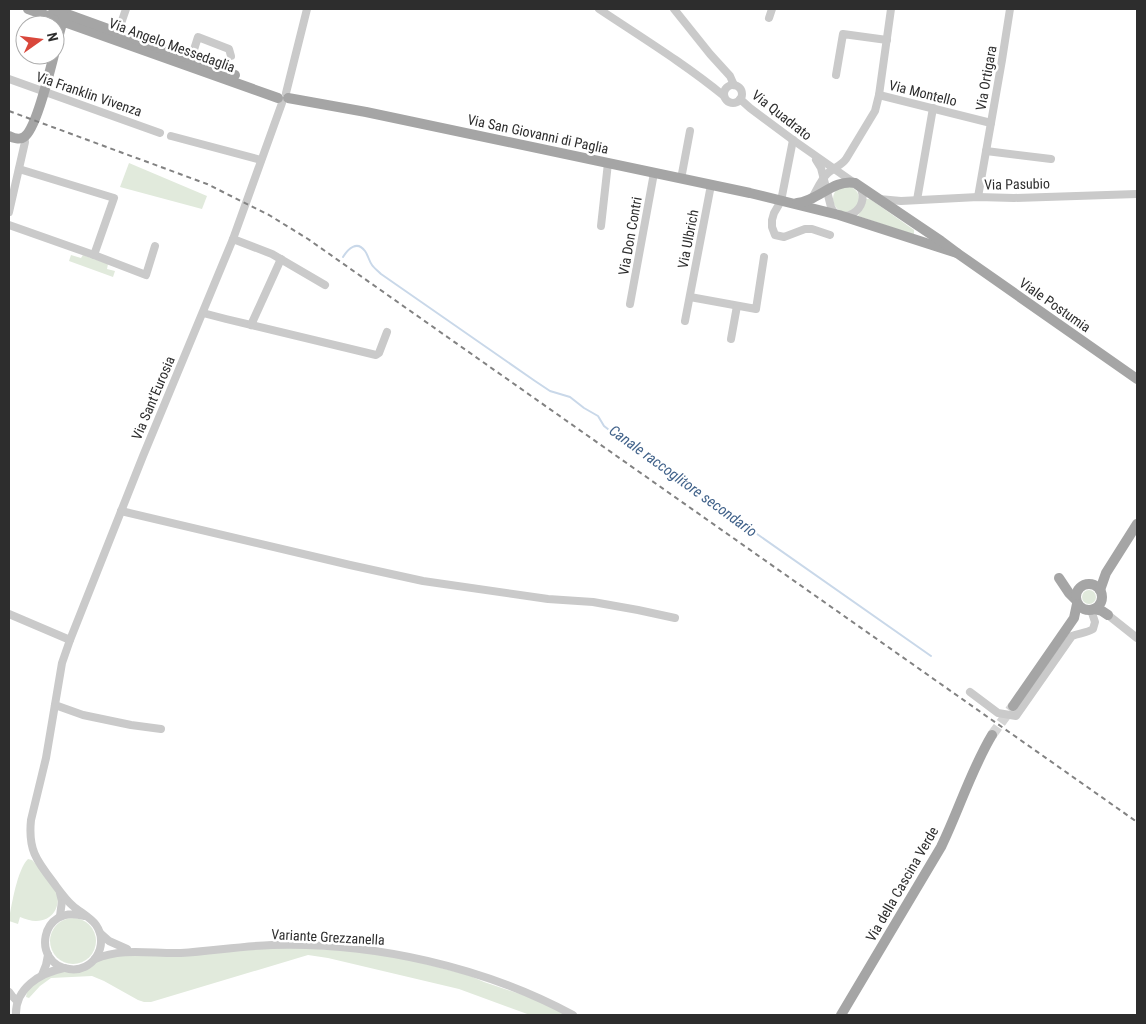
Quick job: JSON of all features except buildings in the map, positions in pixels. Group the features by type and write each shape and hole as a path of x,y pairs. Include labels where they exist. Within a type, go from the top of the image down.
{"main road":[{"name":"Via Angelo Messedaglia","path":"28,9 59,14 118,32 191,59 229,64 283,97"},
{"name":"Via Angelo Messedaglia","path":"59,14 283,97"},
{"path":"9,136 15,138 24,137 31,128 51,65"},
{"name":"Via San Giovanni di Paglia","path":"283,97 356,110 786,202 839,215 957,253"},
{"path":"786,202 811,200 847,182 857,185"},
{"name":"Viale Postumia","path":"857,185 877,198 896,205 912,222 1137,379"},
{"path":"910,238 916,236 919,232 912,222"},
{"path":"1094,590 1137,524"},
{"path":"1059,578 1094,590 1110,613 1085,606 1064,586 1059,578"},
{"path":"1085,606 1076,597 1076,594 1080,587 1094,590"},
{"path":"1013,706 1074,618 1085,606 1100,604 1094,590"},
{"name":"Via della Cascina Verde","path":"841,1015 941,847 952,826 972,773 992,735"}],"street":[{"path":"118,32 126,9"},
{"name":"Via Sant'Eurosia","path":"84,916 71,904 40,865 35,857 31,842 32,817 46,758 62,663 143,456 233,239 283,97 307,9"},
{"name":"Via Quadrato","path":"599,9 704,80 721,88 725,92 728,101 736,102 742,96 739,87 734,85"},
{"path":"674,9 730,76 734,85 729,86 725,92"},
{"path":"770,18 772,9"},
{"path":"811,200 829,172 843,163 876,111 892,9"},
{"name":"Via Ortigara","path":"978,197 1010,9"},
{"path":"836,75 843,34 887,40"},
{"name":"Via Angelo Messedaglia","path":"191,59 198,37 229,48 229,64"},
{"name":"Via Franklin Vivenza","path":"9,79 160,133"},
{"name":"Via Montello","path":"879,95 990,123"},
{"name":"Via Quadrato","path":"740,99 793,140 857,185"},
{"path":"917,200 933,108"},
{"path":"682,179 690,131"},
{"path":"171,136 261,160"},
{"path":"9,212 25,142 24,137"},
{"path":"793,140 786,202 774,213 772,220 775,235 784,237 805,229 812,229 830,235"},
{"path":"808,151 820,165 832,210 839,215 849,215 860,208 863,197 862,191 857,185"},
{"path":"986,151 1050,159"},
{"path":"601,226 608,163"},
{"path":"19,169 114,198 94,255"},
{"name":"Via Don Contri","path":"630,304 654,173"},
{"name":"Via Ulbrich","path":"685,321 711,185"},
{"name":"Via Pasubio","path":"896,205 917,200 978,197 1014,198 1137,194"},
{"path":"9,225 146,274 155,246"},
{"path":"233,239 272,254 326,285"},
{"path":"690,298 756,310 764,258"},
{"path":"251,325 280,259"},
{"path":"731,339 738,306"},
{"path":"203,313 376,355 379,353 387,332"},
{"path":"121,511 423,581 548,599 593,602 674,618"},
{"path":"970,692 998,713 1016,716 1072,636 1093,629 1094,622 1085,606"},
{"path":"1110,613 1137,632"},
{"path":"1110,613 1137,638"},
{"path":"9,614 70,640"},
{"path":"55,705 83,715 161,729"},
{"path":"60,891 62,901 60,916"},
{"path":"76,913 84,916 91,920 100,933 100,951 90,964 82,968 75,970 59,966 48,955 45,945 45,938 50,925 60,916 76,913"},
{"name":"Variante Grezzanella","path":"100,933 109,941 131,951"},
{"name":"Variante Grezzanella","path":"95,959 114,953 131,951 156,953 182,952 273,945 351,949 392,954 439,964 527,993 573,1015"},
{"path":"42,975 48,955"},
{"path":"16,1015 17,1000 26,988 42,975 64,968"},
{"path":"9,992 17,1000"}],"shaded area":[{"path":"129,163 207,196 202,209 120,187"},
{"path":"846,186 855,190 859,199 855,208 846,212 837,208 833,199 837,190"},
{"path":"866,199 870,199 914,230 914,234 858,216"},
{"path":"71,255 81,258 83,255 108,264 107,269 115,271 113,277 69,261"},
{"path":"1086,590 1092,590 1096,597 1092,604 1086,604 1082,600 1082,594"},
{"path":"28,859 32,860 54,885 57,891 58,902 54,912 47,918 34,921 20,917 18,924 9,921 9,919 18,879"},
{"path":"73,918 86,922 92,928 96,941 92,954 86,960 73,964 60,960 54,954 50,941 54,928 60,922"},
{"path":"279,947 354,951 403,958 468,975 532,998 567,1015 530,1015 459,989 308,955 151,1002 138,1000 92,976 51,978 29,998 26,997 27,992 35,981 105,956"}],"waterway":[{"name":"Canale raccoglitore secondario","path":"343,257 353,247 359,246 362,248 372,265 381,274 550,391 570,397 598,416 604,426 613,433 931,656"}],"tunnel":[{"path":"992,735 1013,706"}],"railway":[{"path":"9,111 207,184 269,215 308,239 1137,822"}]}
